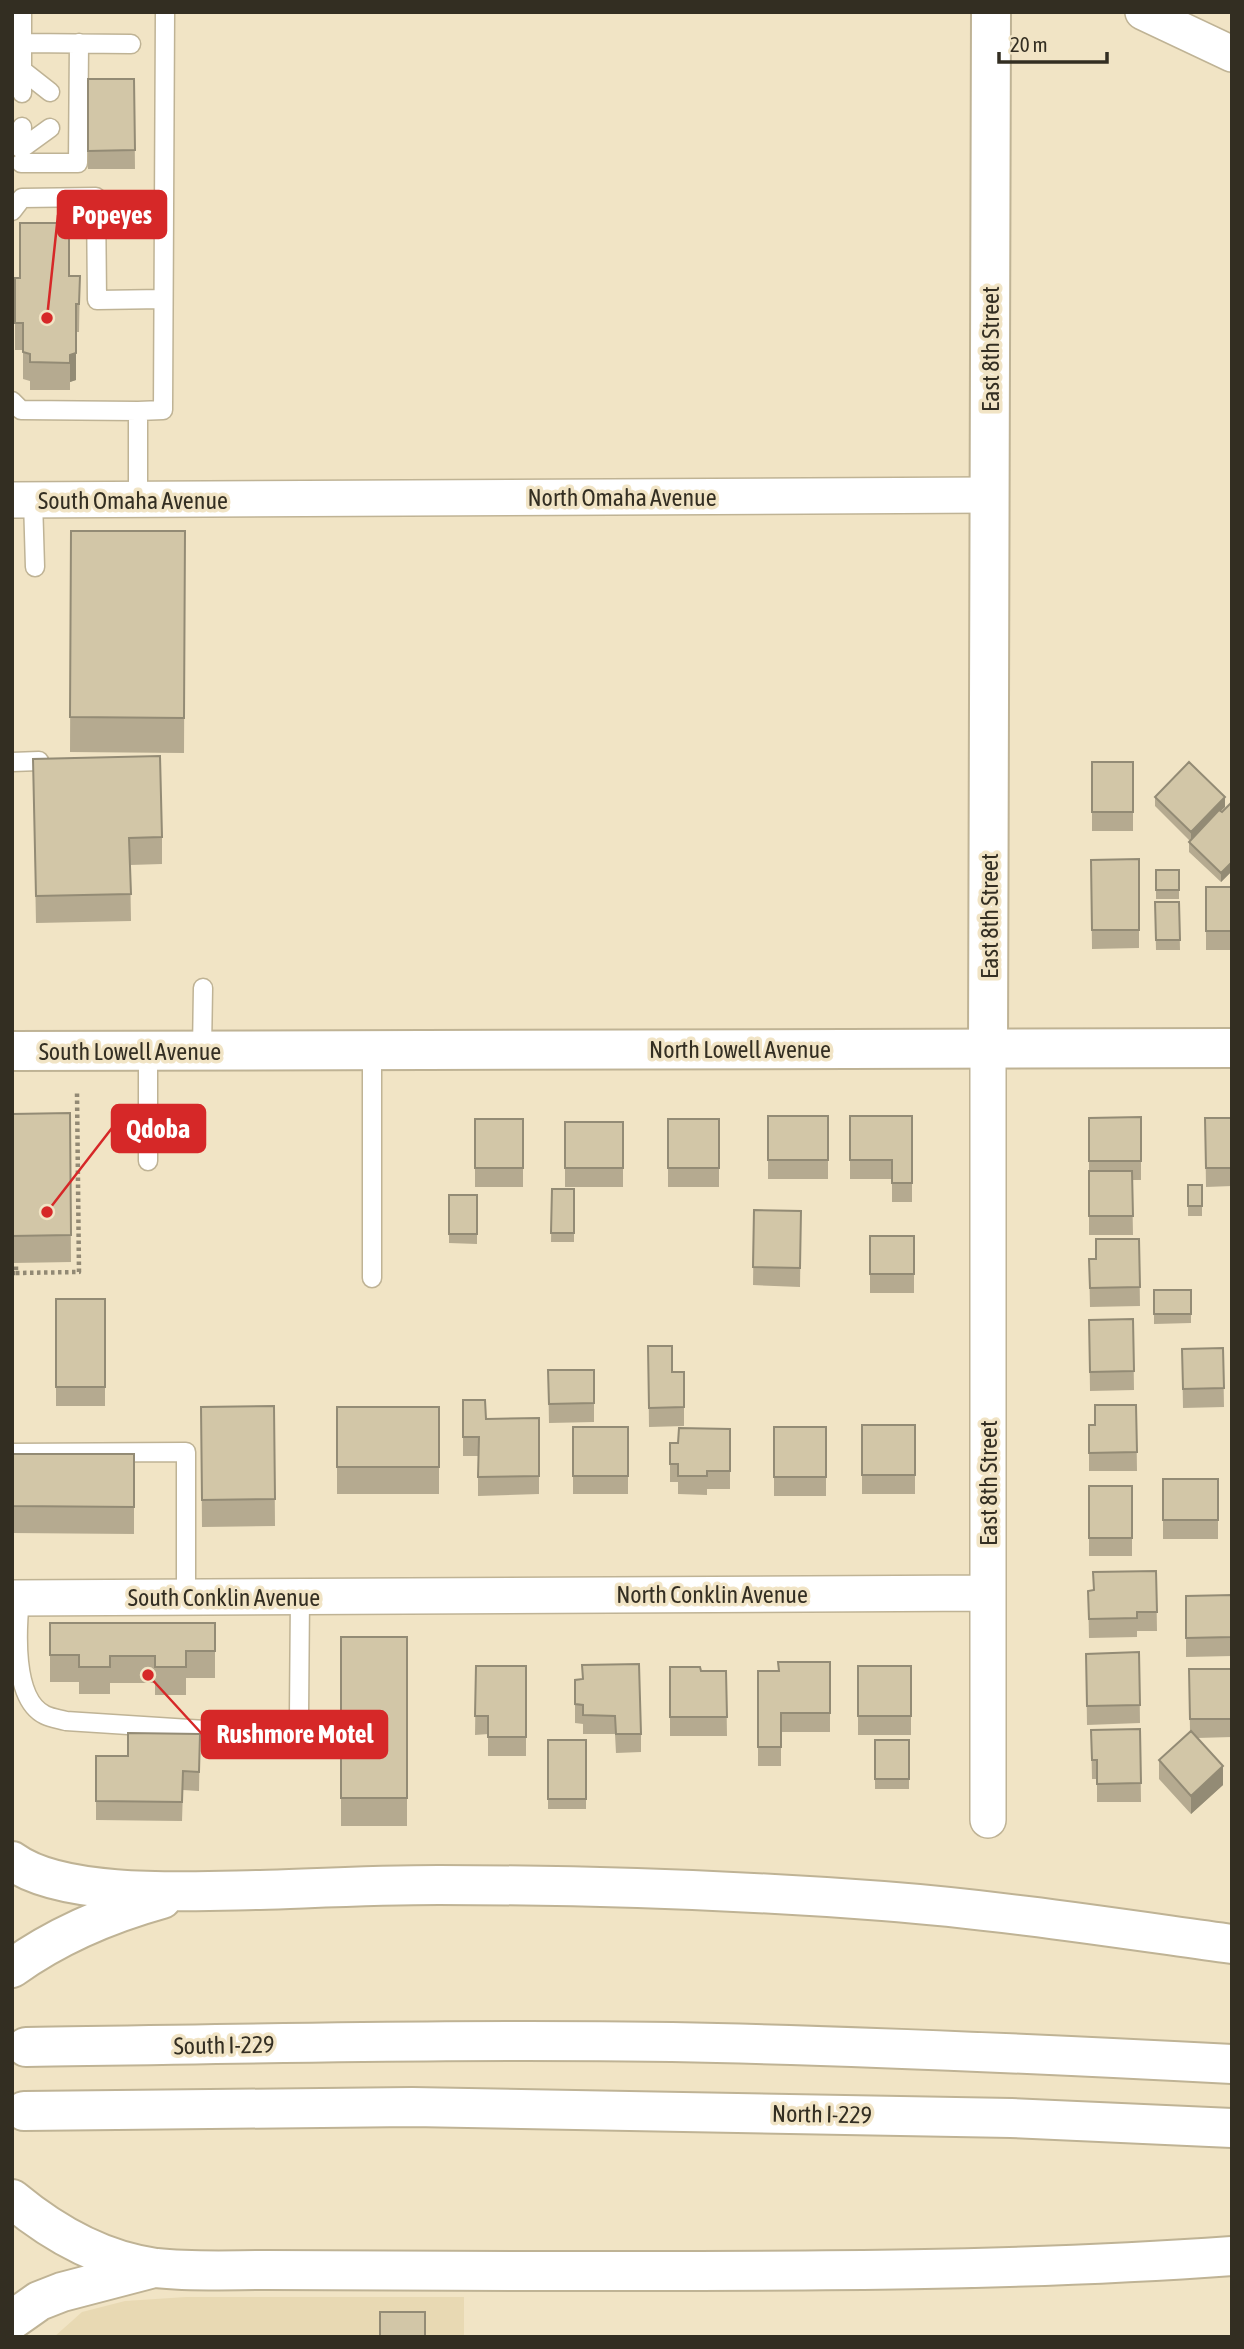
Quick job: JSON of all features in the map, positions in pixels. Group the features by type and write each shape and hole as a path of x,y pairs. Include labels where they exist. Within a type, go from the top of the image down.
{"main road":[{"name":"East 8th Street","path":"988,1048 990,12"},
{"name":"North Lowell Avenue","path":"248,1050 1232,1048"},
{"name":"South Lowell Avenue","path":"12,1051 248,1050"},
{"path":"12,1861 49,1879 79,1885 188,1892 436,1885 613,1887 753,1893 885,1901 1027,1915 1232,1944"},
{"path":"12,1968 41,1948 118,1912 188,1892"},
{"name":"South I-229","path":"26,2047 421,2042 715,2043 999,2052 1232,2064"},
{"name":"North I-229","path":"24,2111 412,2107 1011,2118 1232,2128"},
{"path":"12,2199 53,2228 87,2247 123,2261 157,2267 294,2271 945,2269 1128,2264 1232,2256"},
{"path":"12,2320 39,2301 62,2292 157,2267"}],"street":[{"path":"1143,12 1232,54"},
{"name":"North Omaha Avenue","path":"253,499 990,495"},
{"name":"South Omaha Avenue","path":"22,500 253,499"},
{"name":"East 8th Street","path":"988,1048 988,1820"},
{"name":"North Conklin Avenue","path":"436,1596 988,1593"},
{"name":"South Conklin Avenue","path":"16,1598 436,1596"}],"lane":[{"path":"22,12 22,43 17,74 22,93"},
{"path":"12,401 21,410 163,410 165,12"},
{"path":"22,43 131,44"},
{"path":"16,155 78,163 79,43"},
{"path":"17,74 50,92"},
{"path":"16,155 22,127"},
{"path":"16,155 50,128"},
{"path":"12,211 22,198 96,197 97,300 163,299"},
{"path":"138,411 138,500"},
{"path":"22,500 35,567"},
{"path":"12,762 39,761"},
{"path":"202,1050 203,988"},
{"path":"372,1050 372,1278"},
{"path":"148,1051 148,1161"},
{"path":"12,1453 186,1452 186,1597"},
{"path":"16,1598 16,1641 27,1695 43,1714 66,1721 267,1734 286,1730 299,1715 300,1596"}],"path":[{"path":"16,1263 14,1273 79,1272 77,1093"},
{"path":"67,1129 78,1129"},
{"path":"70,1154 78,1154"}],"shaded area":[{"path":"186,2297 464,2297 464,2337 54,2337 82,2312 125,2301"}],"building":[{"path":"88,79 134,79 135,150 88,151"},
{"path":"20,223 69,223 69,276 80,276 79,304 76,304 76,353 70,355 70,363 30,362 30,354 23,352 23,323 15,323 15,278 20,278"},
{"path":"71,531 185,531 184,718 70,717"},
{"path":"160,756 162,837 129,838 131,894 36,896 33,759"},
{"path":"1092,762 1133,762 1133,812 1092,812"},
{"path":"1189,762 1225,797 1191,832 1155,797"},
{"path":"1232,802 1232,862 1221,873 1189,842 1219,810 1222,812"},
{"path":"1139,859 1139,930 1092,930 1091,860"},
{"path":"1156,870 1179,870 1179,890 1156,890"},
{"path":"1206,887 1232,887 1232,931 1206,931"},
{"path":"1155,902 1179,902 1180,940 1156,940"},
{"path":"70,1113 71,1235 12,1236 12,1114"},
{"path":"768,1116 828,1116 828,1160 768,1160"},
{"path":"850,1116 912,1116 912,1183 892,1183 892,1160 850,1160"},
{"path":"1141,1117 1141,1161 1089,1161 1089,1118"},
{"path":"1205,1118 1232,1118 1232,1168 1206,1168"},
{"path":"475,1119 523,1119 523,1168 475,1168"},
{"path":"668,1119 719,1119 719,1168 668,1168"},
{"path":"565,1122 623,1122 623,1168 565,1168"},
{"path":"1089,1171 1132,1171 1133,1216 1089,1216"},
{"path":"1188,1185 1202,1185 1202,1206 1188,1206"},
{"path":"552,1189 574,1189 574,1233 551,1233"},
{"path":"449,1195 477,1195 477,1234 449,1234"},
{"path":"754,1210 801,1211 800,1268 753,1267"},
{"path":"870,1236 914,1236 914,1274 870,1274"},
{"path":"1096,1239 1139,1239 1140,1287 1090,1288 1089,1259 1096,1259"},
{"path":"1154,1290 1191,1290 1191,1314 1154,1314"},
{"path":"56,1299 105,1299 105,1387 56,1387"},
{"path":"1133,1319 1134,1371 1090,1372 1089,1320"},
{"path":"648,1346 672,1346 672,1372 684,1372 684,1407 649,1408"},
{"path":"1223,1348 1224,1388 1183,1389 1182,1349"},
{"path":"548,1370 594,1370 594,1403 549,1404"},
{"path":"463,1400 485,1400 486,1419 539,1418 539,1476 478,1477 479,1437 463,1437"},
{"path":"1095,1405 1136,1405 1137,1452 1089,1453 1089,1425 1095,1425"},
{"path":"274,1406 275,1499 202,1500 201,1407"},
{"path":"337,1407 439,1407 439,1467 337,1467"},
{"path":"862,1425 915,1425 915,1475 862,1475"},
{"path":"573,1427 628,1427 628,1476 573,1476"},
{"path":"774,1427 826,1427 826,1477 774,1477"},
{"path":"679,1428 730,1429 730,1471 707,1471 707,1476 678,1476 678,1464 670,1464 670,1443 678,1443"},
{"path":"12,1454 134,1454 134,1507 12,1506"},
{"path":"1163,1479 1218,1479 1218,1520 1163,1520"},
{"path":"1089,1486 1132,1486 1132,1538 1089,1538"},
{"path":"1156,1571 1157,1612 1137,1612 1137,1618 1089,1619 1088,1591 1094,1590 1093,1572"},
{"path":"1232,1595 1232,1637 1186,1638 1186,1596"},
{"path":"50,1623 215,1623 215,1651 186,1651 186,1667 155,1667 155,1656 110,1656 110,1667 79,1667 79,1655 50,1655"},
{"path":"341,1637 407,1637 407,1798 341,1798"},
{"path":"1139,1652 1140,1705 1087,1706 1086,1654"},
{"path":"778,1662 830,1662 830,1713 781,1713 781,1747 758,1747 758,1671 779,1671"},
{"path":"639,1664 641,1734 616,1734 615,1716 583,1715 583,1705 575,1704 575,1680 583,1679 582,1665"},
{"path":"476,1666 526,1666 526,1737 488,1737 488,1716 475,1716"},
{"path":"858,1666 911,1666 911,1716 858,1716"},
{"path":"670,1667 700,1667 701,1671 726,1671 727,1717 670,1717"},
{"path":"1189,1669 1232,1669 1232,1719 1190,1719"},
{"path":"1140,1729 1141,1783 1097,1784 1097,1760 1092,1760 1091,1730"},
{"path":"1191,1731 1223,1766 1191,1796 1159,1760"},
{"path":"128,1733 200,1734 199,1772 183,1771 182,1802 96,1801 96,1756 128,1756"},
{"path":"548,1740 586,1740 586,1799 548,1799"},
{"path":"875,1740 909,1740 909,1779 875,1779"},
{"path":"380,2312 425,2312 425,2337 380,2337"}],"place":[{"name":"Popeyes","path":"47,318"},
{"name":"Qdoba","path":"47,1212"},
{"name":"Rushmore Motel","path":"148,1675"}]}
